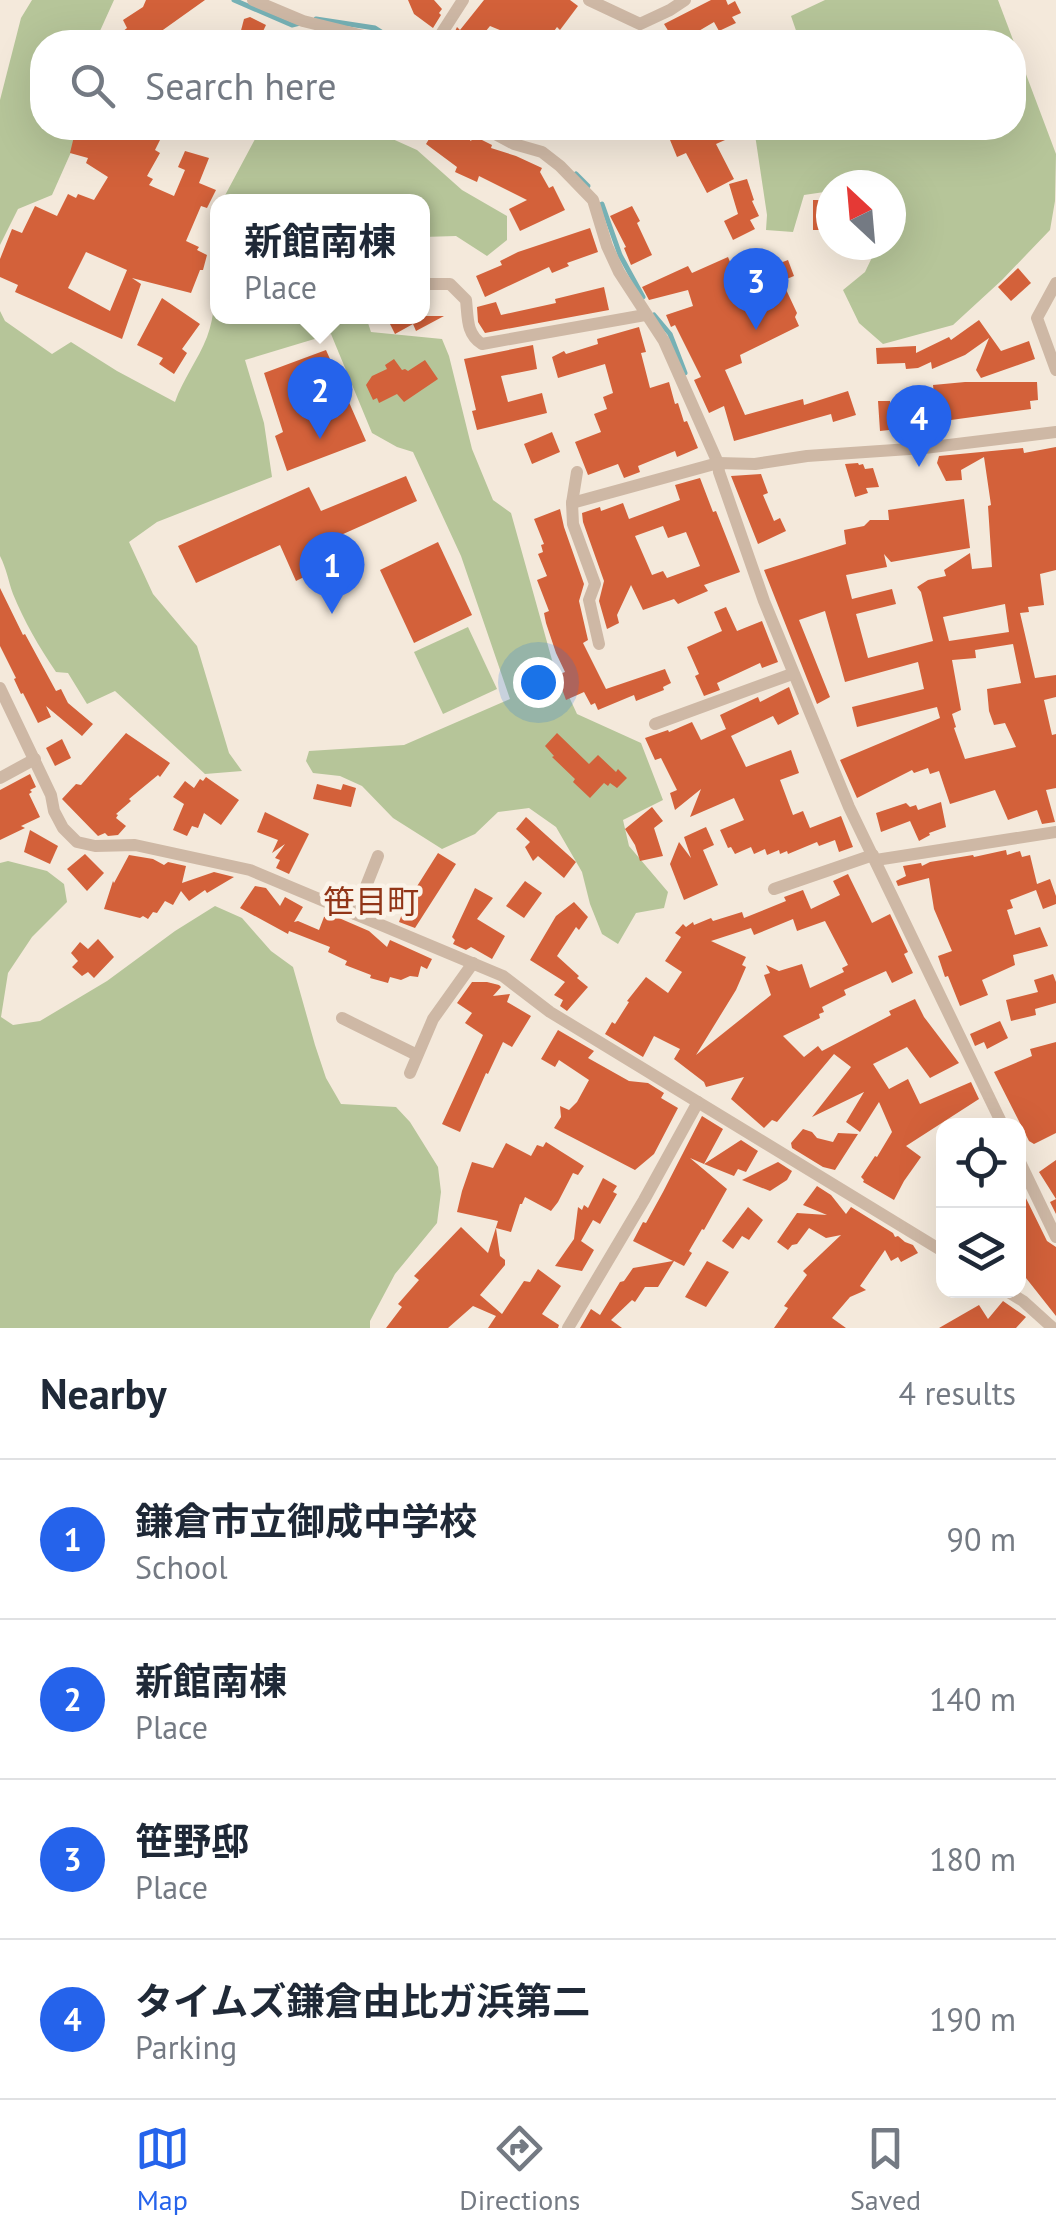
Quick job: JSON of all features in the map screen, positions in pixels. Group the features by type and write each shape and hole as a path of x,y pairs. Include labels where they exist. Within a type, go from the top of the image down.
{"street":[{"path":"253,0 303,21 340,30"},
{"path":"444,30 463,0"},
{"path":"589,0 640,24 685,0"},
{"path":"506,140 542,152 592,200 613,259 664,341 718,463 792,674 849,807 999,1118"},
{"path":"430,284 450,284 466,300 469,331 482,344 646,315"},
{"path":"1056,284 1038,318 1056,370"},
{"path":"572,503 718,463 755,464 1056,432"},
{"path":"577,472 572,524 595,584 589,600 599,644"},
{"path":"655,724 792,674"},
{"path":"0,688 51,794 62,828 77,842 95,846 135,844 250,870 503,976 550,1012 936,1247"},
{"path":"0,778 35,759"},
{"path":"774,889 874,858 1056,832"},
{"path":"355,914 378,856"},
{"path":"410,1072 434,1019 473,963"},
{"path":"342,1018 417,1056"},
{"path":"568,1328 698,1102"},
{"path":"1026,1174 1056,1236"},
{"path":"1016,1298 1053,1328"}],"green space":[{"path":"32,0 114,0 100,30 30,30 30,140 78,140 52,195 18,209 0,245 0,100 21,18"},
{"path":"825,0 998,0 1009,30 796,30 791,16"},
{"path":"1026,74 1056,154 1050,230 953,325 883,344 859,323 843,290 865,272 871,260 906,260 906,170 816,170 816,193 804,195 793,232 766,230 756,140 1026,140"},
{"path":"255,140 395,140 417,150 462,190 507,216 507,240 487,256 456,236 430,237 430,194 226,194"},
{"path":"0,311 5,321 52,354 71,342 175,402 211,324 368,324 371,332 442,339 472,449 493,500 511,513 552,660 577,714 641,743 663,800 623,820 629,846 668,892 664,908 636,913 618,944 602,934 582,872 556,827 529,808 498,812 475,834 442,849 393,818 362,786 340,776 313,773 306,761 309,751 404,745 510,699 461,556 413,452 372,433 331,334 245,360 264,423 272,477 157,522 129,542 153,594 197,646 229,753 242,771 205,774 115,691 87,704 68,673 56,672 32,634 0,556"},
{"path":"468,627 497,689 443,714 414,652"},
{"path":"8,861 47,871 64,884 67,902 32,937 8,973 1,1017 13,1025 40,1021 107,981 215,906 242,918 271,951 293,967 326,1078 341,1104 396,1107 438,1167 441,1192 437,1223 395,1274 370,1328 0,1328 0,863"}],"building":[{"path":"146,0 205,0 163,30 125,30 123,20 143,7"},
{"path":"408,0 434,0 442,9 433,28 414,14"},
{"path":"484,0 570,0 578,6 560,30 500,30 490,26 487,30 460,30"},
{"path":"711,0 726,0 728,5 735,1 741,13 732,17 736,23 721,30 714,22 700,30 668,30 664,24"},
{"path":"250,17 266,25 264,30 241,30 244,19"},
{"path":"73,140 160,140 155,150 160,153 147,176 153,179 149,185 174,196 185,170 178,167 185,151 209,158 199,183 216,190 210,194 207,208 201,206 186,241 207,255 191,293 132,278 141,284 122,339 15,292 18,285 0,277 0,259 12,229 22,233 35,206 57,216 68,194 94,200 108,177 86,163 88,158 70,153","holes":["86,252 127,270 110,311 68,288"]},
{"path":"428,140 482,140 491,148 542,168 540,172 549,188 553,186 565,210 520,231 509,209 527,200 479,176 477,182 455,172 457,167 426,144"},
{"path":"670,140 725,140 716,144 734,179 707,193 686,153 677,157"},
{"path":"747,179 759,216 750,220 755,229 733,240 724,221 738,214 729,184"},
{"path":"813,200 816,200 816,230"},
{"path":"632,206 652,255 631,265 610,216"},
{"path":"590,228 598,252 552,273 549,267 485,297 476,276 502,265 500,261 518,252"},
{"path":"728,257 737,279 788,260 794,276 782,281 799,326 740,355 742,363 725,370 745,415 803,399 804,405 848,391 856,415 833,422 831,414 734,441 724,406 709,413 694,380 701,377 666,315 693,306 688,290 649,300 642,287 688,266 692,273"},
{"path":"1018,268 1031,283 1011,301 998,287"},
{"path":"604,287 609,310 485,333 478,322 477,307 496,302 501,315"},
{"path":"162,298 200,324 182,349 187,353 174,374 159,364 163,358 137,345"},
{"path":"979,320 1001,351 1029,341 1035,359 981,378 976,370 989,338 965,355 932,369 931,362 906,369 905,363 877,364 876,348 916,346 916,353 949,337 951,340"},
{"path":"390,324 413,324 395,334"},
{"path":"639,327 650,388 669,382 675,404 678,403 698,448 677,457 675,451 638,466 640,472 624,478 618,464 588,475 575,442 601,432 594,414 607,409 603,397 613,393 605,364 558,378 552,357"},
{"path":"533,345 537,369 501,376 508,402 542,393 547,413 477,430 464,359"},
{"path":"326,350 366,441 287,471 275,436 283,432 264,373"},
{"path":"394,359 402,370 408,371 425,360 438,379 404,402 397,394 379,403 377,398 373,400 366,385"},
{"path":"1037,382 1038,400 1030,401 1031,409 937,424 933,385"},
{"path":"878,401 890,401 891,408 906,407 907,416 923,415 925,435 898,437 898,429 880,431"},
{"path":"552,432 560,452 532,464 524,444"},
{"path":"1056,447 1056,570 1040,574 1044,605 1028,607 1029,612 1020,613 1035,678 1056,675 1056,697 1044,700 1052,735 1056,734 1056,788 1046,790 1055,822 1042,824 1037,810 1008,820 995,790 950,804 939,771 930,774 928,768 914,773 912,770 857,798 840,760 940,718 937,707 857,727 852,707 924,689 918,662 845,682 825,611 799,620 830,697 817,704 764,570 846,544 844,530 864,526 870,520 889,520 888,510 964,499 970,548 891,562 884,554 887,567 846,575 852,599 892,589 896,604 856,614 868,658 933,641 917,587 946,576 944,570 970,553 972,569 992,567 988,506 991,505 984,457 961,470 962,480 946,481 937,463 939,456 1023,448 1024,453","holes":["1005,604 1009,632 949,641 943,617","1013,644 1021,683 987,689 994,725 1005,723 1016,747 965,759 952,714 961,710 952,660 976,658 975,650"]},
{"path":"858,463 865,469 873,468 879,487 866,488 868,493 855,497 845,464"},
{"path":"761,474 768,493 763,495 774,521 780,518 786,531 758,544 731,476"},
{"path":"406,476 417,501 332,539 340,559 296,581 280,545 196,583 178,546 309,487 321,511"},
{"path":"700,478 740,572 704,585 708,591 678,604 674,599 643,610 631,585 617,615 619,623 607,629 599,601 604,581 582,513 623,503 629,519 680,500 675,485","holes":["663,526 668,538 686,532 700,566 667,578 663,571 652,575 635,536"]},
{"path":"560,509 584,584 579,601 588,640 583,643 606,689 665,669 671,683 664,690 636,701 634,695 598,710 584,692 566,700 557,675 565,672 546,623 544,613 549,611 537,580 547,576 538,554 543,552 544,544 534,519"},
{"path":"438,542 472,615 414,643 380,570"},
{"path":"0,588 56,691 61,689 68,703 93,724 82,736 46,706 51,717 38,723 21,694 0,646"},
{"path":"726,607 737,631 762,621 778,662 762,668 760,663 717,683 720,690 704,696 687,647 722,631 714,612"},
{"path":"789,687 799,714 778,725 773,716 731,736 746,767 791,750 799,773 780,780 793,815 803,811 810,828 841,816 853,847 839,852 835,840 819,846 817,842 788,854 780,854 779,850 767,855 765,849 754,854 751,847 735,854 720,830 744,820 734,798 690,817 701,789 675,810 670,793 677,790 661,758 655,760 645,738 692,722 701,740 726,729 720,715"},
{"path":"126,733 170,763 160,777 129,799 116,814 126,826 118,835 98,836 62,799 76,784 81,785"},
{"path":"557,733 589,764 598,755 627,778 617,788 604,783 590,798 545,746"},
{"path":"62,739 71,758 55,766 46,748"},
{"path":"30,774 36,787 29,794 40,817 0,840 0,790"},
{"path":"206,777 239,800 221,825 204,813 198,828 192,826 187,836 173,830 184,804 173,797 185,781 194,788"},
{"path":"317,784 341,790 343,784 356,788 351,807 313,799"},
{"path":"941,802 946,827 919,841 910,821 881,832 876,813 906,803 910,807 916,805 918,810"},
{"path":"652,807 663,821 654,828 663,856 640,861 625,829"},
{"path":"265,812 309,834 289,874 276,868 280,860 275,858 285,844 272,853 278,840 257,832"},
{"path":"526,817 576,862 564,878 538,856 533,861 525,847 530,842 516,829"},
{"path":"706,827 714,845 703,850 718,885 684,900 670,864 679,842 691,858 684,837"},
{"path":"30,830 58,846 50,864 24,852"},
{"path":"1006,850 1007,855 1020,851 1022,857 1030,855 1037,884 1050,879 1056,904 1043,909 1036,890 1010,900 1013,908 1007,910 1015,935 1040,927 1048,946 1013,955 1015,965 982,980 988,995 960,1006 938,956 952,951 934,909 929,878 898,886 896,881 906,876 903,866"},
{"path":"438,853 456,864 415,928 399,922 411,890 414,891"},
{"path":"85,854 104,873 87,891 67,869"},
{"path":"129,855 164,865 168,862 186,866 182,883 214,872 234,877 189,901 181,891 173,905 165,901 148,919 104,909 113,881"},
{"path":"848,874 872,923 890,914 913,973 892,983 886,971 844,990 846,995 822,1007 820,1018 783,1036 804,1057 818,1046 822,1051 915,999 959,1063 930,1078 907,1047 873,1064 889,1089 908,1079 920,1104 971,1082 979,1099 949,1118 936,1118 936,1127 906,1146 921,1157 894,1200 861,1177 892,1132 879,1102 860,1132 846,1122 864,1092 812,1117 851,1067 834,1054 777,1122 772,1120 764,1128 731,1099 744,1077 706,1087 674,1059 680,1049 654,1036 643,1057 605,1034 646,977 668,993 682,972 665,961 681,937 675,933 683,924 686,927 693,922 694,925 742,912 744,918 803,890 811,909 840,895 833,881","holes":["793,919 797,931 825,921 848,965 842,968 844,972 810,988 802,964 779,971 766,965 770,973 764,975 771,995 696,1055 746,967 742,965 746,957 711,941 751,928 754,935"]},
{"path":"525,881 542,893 524,918 506,906"},
{"path":"255,886 266,888 280,906 285,897 303,907 294,922 319,930 324,917 332,915 369,931 387,947 390,940 432,959 427,969 421,966 418,977 390,977 388,983 370,978 371,975 345,965 347,961 328,952 330,947 289,931 288,934 240,908"},
{"path":"475,888 493,898 477,919 505,936 492,959 471,947 466,950 453,944 452,937"},
{"path":"574,902 588,917 579,930 576,927 557,956 588,987 567,1011 560,1006 563,1000 554,995 565,982 530,960 556,916"},
{"path":"98,939 114,957 94,978 88,972 82,976 72,967 78,961 71,953 80,942 88,949"},
{"path":"1053,974 1056,1003 1035,1009 1036,1015 1011,1021 1006,1000 1038,992 1034,980"},
{"path":"472,982 499,985 493,996 510,994 507,1002 531,1016 512,1047 503,1042 460,1132 442,1124 483,1035 465,1023 472,1013 457,1003"},
{"path":"1000,1021 1008,1038 987,1049 984,1042 975,1046 970,1034"},
{"path":"558,1030 594,1051 588,1058 629,1081 648,1083 664,1093 661,1098 678,1108 654,1154 635,1170 554,1128 561,1117 560,1106 569,1110 589,1080 559,1060 555,1067 541,1059"},
{"path":"1056,1042 1056,1133 1034,1144 1026,1135 1026,1118 1017,1118 994,1072 1032,1056 1030,1049"},
{"path":"702,1116 723,1129 704,1164 690,1158 727,1189 689,1251 692,1253 684,1266 674,1261 658,1287 645,1287 635,1302 632,1300 611,1320 622,1328 580,1328 591,1309 600,1315 633,1268 673,1261 633,1241"},
{"path":"803,1129 833,1142 838,1133 858,1134 835,1170 792,1148 791,1143"},
{"path":"741,1140 758,1151 746,1172 738,1169 734,1176 704,1164"},
{"path":"546,1142 584,1166 578,1175 573,1173 551,1211 525,1197 511,1232 496,1228 505,1265 480,1295 502,1314 524,1281 530,1282 538,1269 561,1286 542,1314 558,1328 488,1328 496,1316 473,1306 448,1328 386,1328 402,1307 398,1304 419,1280 414,1276 461,1227 488,1253 498,1221 457,1212 472,1162 493,1168 506,1143 531,1156 537,1145 543,1147"},
{"path":"1056,1160 1056,1199 1039,1172"},
{"path":"778,1162 792,1171 787,1180 770,1191 742,1180"},
{"path":"603,1178 617,1186 613,1192 617,1194 600,1224 593,1220 581,1241 594,1250 582,1271 555,1266 574,1239 578,1207 588,1208"},
{"path":"817,1186 831,1195 846,1214 851,1207 913,1245 918,1253 901,1262 898,1257 891,1261 885,1250 860,1286 866,1290 850,1297 832,1318 846,1328 774,1328 788,1308 784,1306 807,1275 803,1271 841,1235 826,1238 809,1228 788,1250 777,1242 797,1213 827,1215 803,1205"},
{"path":"1026,1198 1047,1241 1056,1247 1056,1316 1026,1278"},
{"path":"748,1207 763,1220 749,1240 742,1236 733,1249 722,1241"},
{"path":"707,1261 729,1272 706,1307 685,1297"},
{"path":"1003,1301 1026,1317 1016,1328 939,1328 979,1305 988,1319"}],"waterway":[{"path":"234,0 292,25 300,23"},
{"path":"316,19 378,30"},
{"path":"576,174 588,186"},
{"path":"602,204 620,255 643,297"},
{"path":"654,315 670,334 685,373"}],"place":[{"name":"笹野邸","path":"756,330"},
{"name":"新館南棟","path":"320,439"},
{"name":"タイムズ鎌倉由比ガ浜第二","path":"919,467"},
{"name":"鎌倉市立御成中学校","path":"332,614"}],"district":[{"name":"笹目町","path":"371,901"}]}
